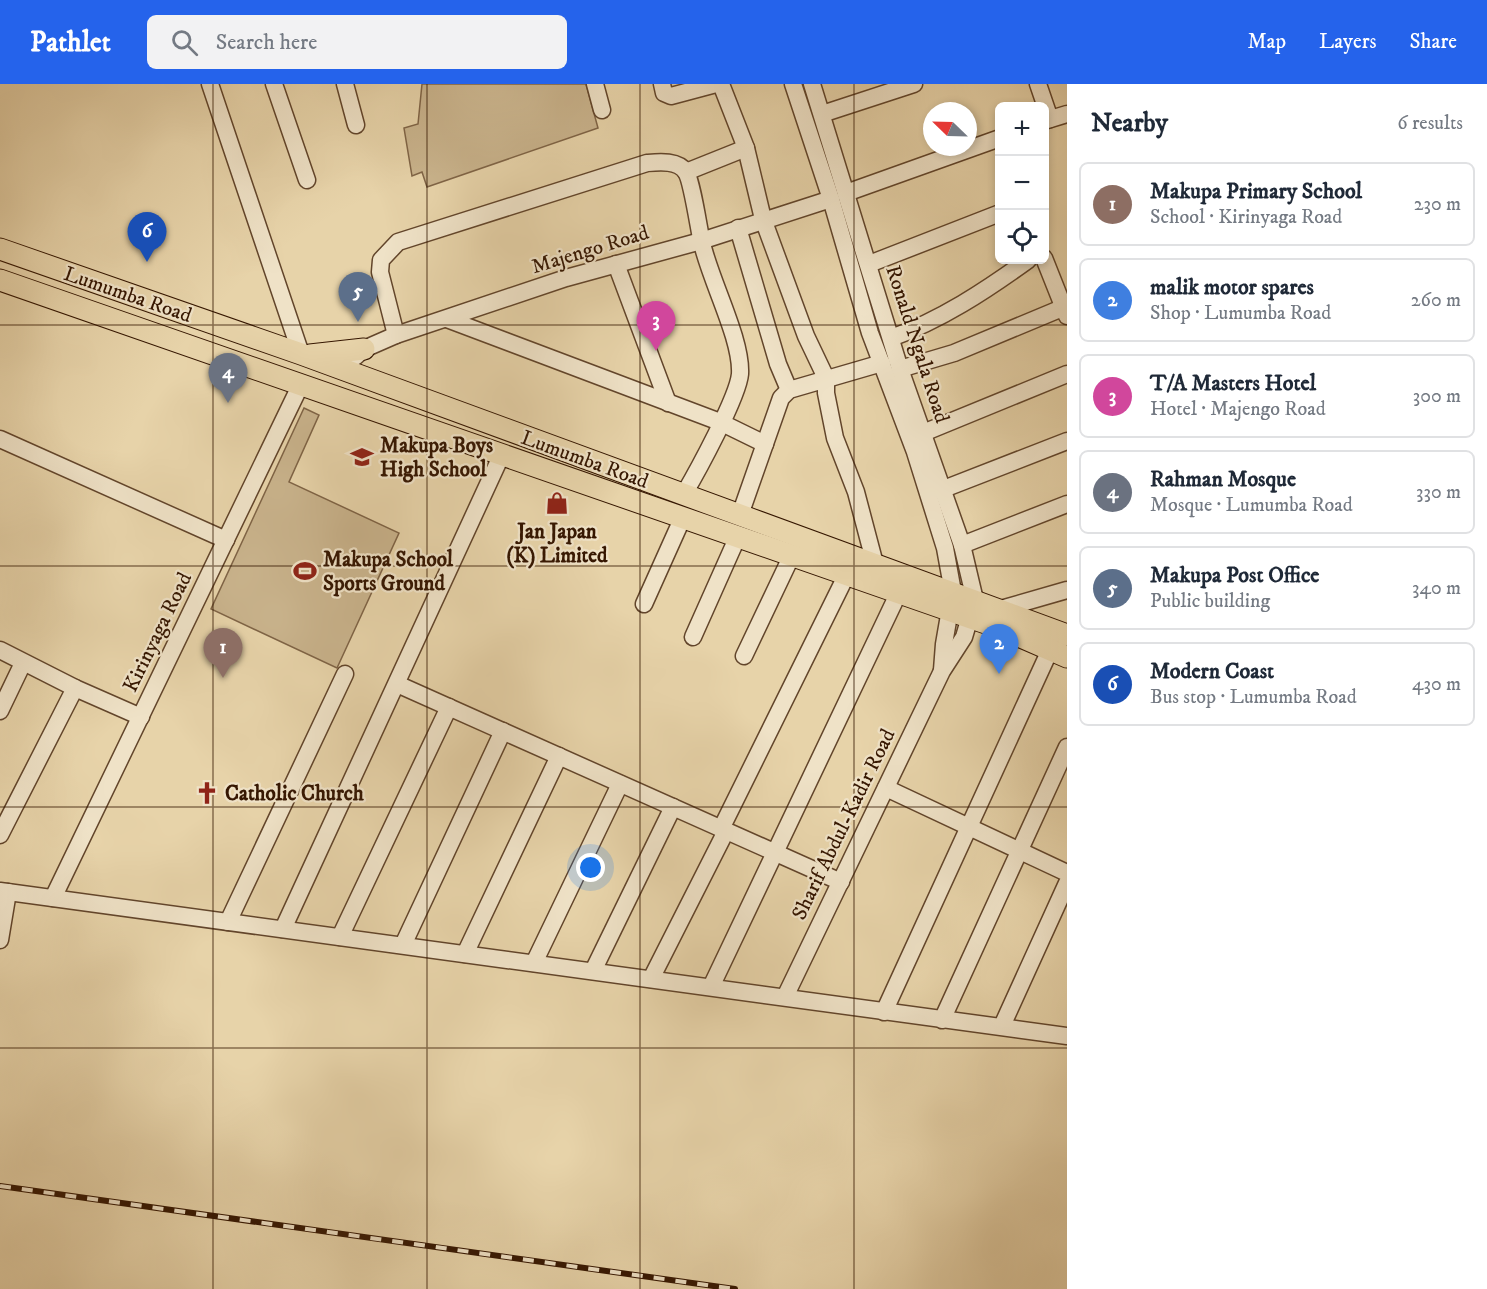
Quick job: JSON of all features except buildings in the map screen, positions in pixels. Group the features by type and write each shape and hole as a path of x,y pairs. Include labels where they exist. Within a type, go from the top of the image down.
{"main road":[{"name":"Lumumba Road","path":"0,249 302,355 875,564 951,601 973,609 1058,653"},
{"name":"Lumumba Road","path":"0,280 898,592 951,601"},
{"path":"267,372 273,345"},
{"path":"302,355 364,349"},
{"path":"330,395 341,370"},
{"name":"Lumumba Road","path":"973,609 1001,609 1067,635"}],"street":[{"path":"210,84 302,355"},
{"path":"274,84 307,180"},
{"path":"345,84 356,125"},
{"path":"595,84 602,110"},
{"path":"662,84 664,93 671,96 716,84"},
{"path":"721,84 746,148 763,219 806,336 826,378 826,393 835,438 856,492 875,564"},
{"name":"Ronald Ngala Road","path":"793,84 869,264 900,369 962,544 973,609"},
{"name":"Ronald Ngala Road","path":"812,84 822,114 870,333 926,484 945,548 951,601"},
{"path":"822,114 914,84"},
{"path":"1038,84 1042,102"},
{"path":"1049,119 1067,114"},
{"name":"Majengo Road","path":"341,370 364,349 396,335 616,264 701,241 839,196 995,139"},
{"path":"686,172 746,148"},
{"path":"396,335 380,272 381,260 398,242 438,232 587,180 647,163 666,162 686,172 700,223 701,241 727,318 740,374 720,422 684,494"},
{"path":"869,264 995,215"},
{"path":"738,228 778,364 789,390"},
{"path":"616,264 668,403"},
{"path":"891,338 921,327 946,314 1022,264"},
{"path":"900,369 954,353 1066,310 1047,264"},
{"path":"447,319 720,422 765,444"},
{"path":"273,345 290,325"},
{"path":"364,349 368,380"},
{"path":"740,515 781,398 789,390 882,363"},
{"path":"923,433 1067,374"},
{"name":"Kirinyaga Road","path":"53,898 301,384"},
{"path":"0,439 226,540"},
{"path":"941,490 1067,441"},
{"path":"283,929 502,454"},
{"path":"962,544 1067,504"},
{"path":"644,604 683,517"},
{"path":"693,637 738,536"},
{"path":"744,657 792,555"},
{"path":"651,979 847,574"},
{"path":"1001,609 1067,590"},
{"path":"711,987 898,592"},
{"name":"Sharif Abdul-Kadir Road","path":"942,671 951,601"},
{"name":"Sharif Abdul-Kadir Road","path":"785,997 942,671 957,650 973,609"},
{"path":"0,650 75,688 141,717"},
{"path":"884,1012 968,827 1058,653"},
{"path":"0,711 23,663"},
{"path":"228,922 345,674"},
{"path":"397,684 841,882"},
{"path":"0,835 75,688"},
{"path":"340,937 449,707"},
{"path":"403,945 503,731"},
{"path":"942,1020 1067,747"},
{"path":"465,954 559,756"},
{"path":"534,963 620,784"},
{"path":"886,788 1067,873"},
{"path":"593,971 673,807"},
{"path":"1002,1026 1067,883"},
{"path":"0,940 4,892 1067,1036"}],"shaded area":[{"path":"422,84 586,84 598,128 427,187 422,172 412,176 404,128 418,124"},
{"name":"Makupa School Sports Ground","path":"304,408 319,415 289,482 399,533 337,668 211,609"}],"railway":[{"path":"0,1186 735,1289"}],"place":[{"name":"Modern Coast","path":"147,262"},
{"name":"Makupa Post Office","path":"358,322"},
{"name":"T/A Masters Hotel","path":"656,351"},
{"name":"Rahman Mosque","path":"228,403"},
{"name":"Makupa Boys High School","path":"362,457"},
{"name":"Jan Japan (K) Limited","path":"557,503"},
{"name":"Makupa School Sports Ground","path":"305,571"},
{"name":"malik motor spares","path":"999,674"},
{"name":"Makupa Primary School","path":"223,678"},
{"name":"Catholic Church","path":"207,793"}]}
